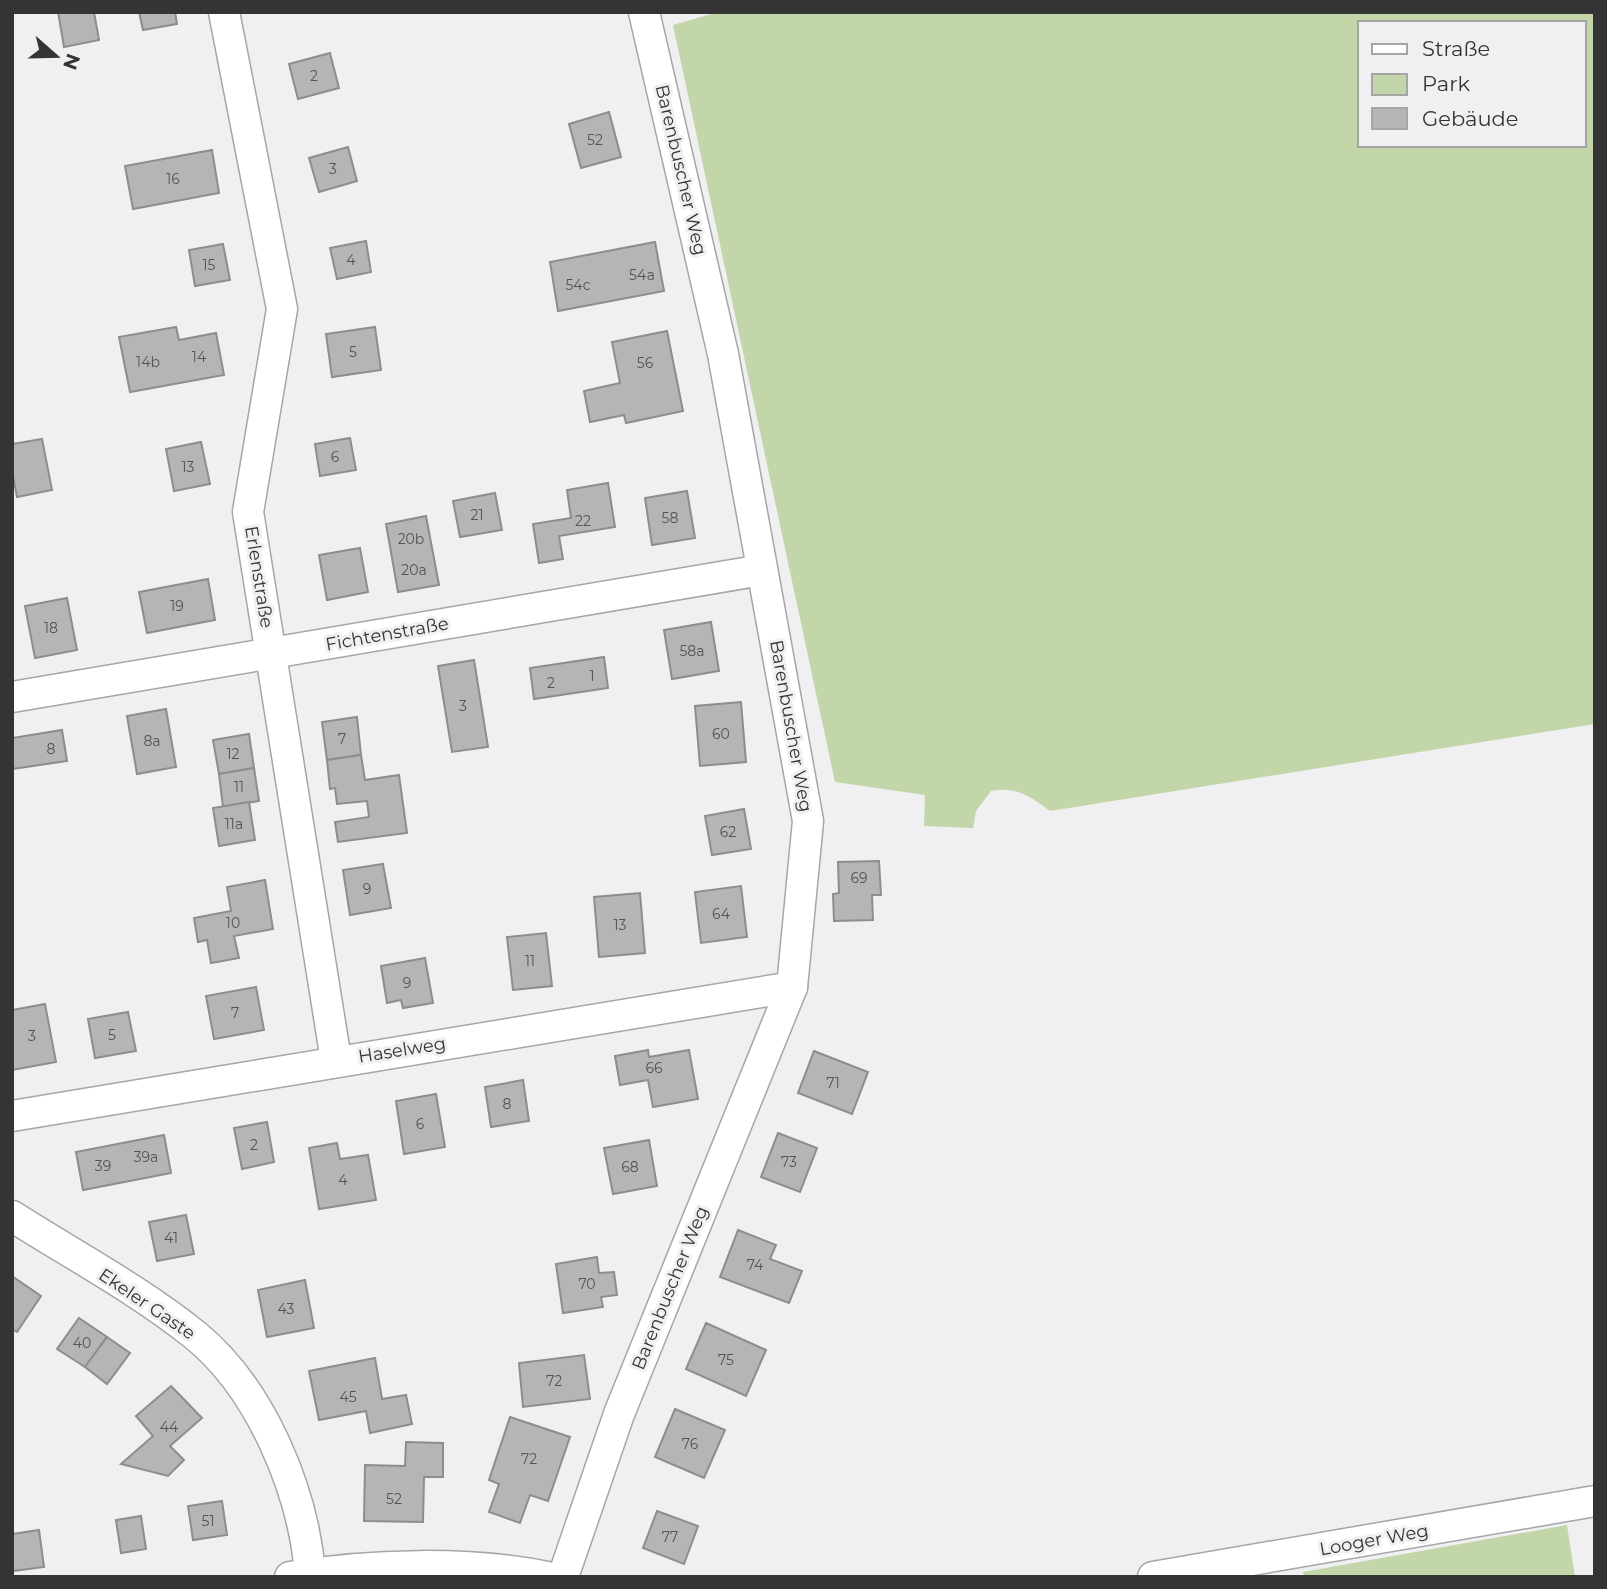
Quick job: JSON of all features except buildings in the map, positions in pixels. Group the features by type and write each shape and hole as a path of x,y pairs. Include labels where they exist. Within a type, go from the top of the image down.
{"street":[{"name":"Erlenstraße","path":"224,12 282,309 248,512 336,1060"},
{"name":"Barenbuscher Weg","path":"563,1577 619,1414 793,987 808,821 723,354 645,12"},
{"name":"Fichtenstraße","path":"12,697 762,570"},
{"name":"Haselweg","path":"12,1116 336,1060 793,987"},
{"name":"Ekeler Gaste","path":"12,1216 197,1337 242,1387 278,1445 318,1574"},
{"name":"Looger Weg","path":"1153,1577 1287,1566 1595,1502"},
{"path":"318,1574 425,1568 519,1571 547,1577"}],"green space":[{"path":"718,12 1595,12 1595,724 1050,811 1015,791 991,791 976,811 973,828 924,826 925,795 835,782 673,25"},
{"path":"1567,1525 1575,1577 1304,1577 1303,1572"}]}
